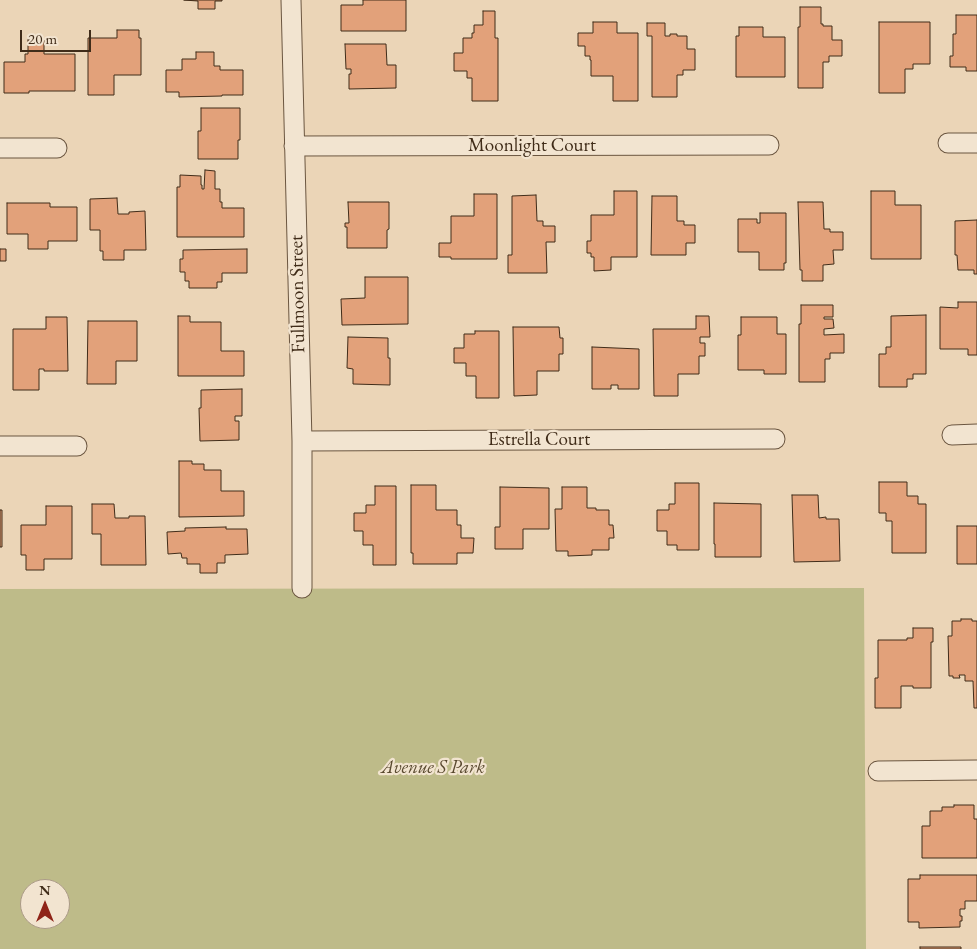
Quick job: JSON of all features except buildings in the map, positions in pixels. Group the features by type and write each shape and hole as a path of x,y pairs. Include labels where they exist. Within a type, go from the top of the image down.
{"street":[{"name":"Fullmoon Street","path":"291,0 302,441 302,588"},
{"path":"948,143 977,143"},
{"name":"Moonlight Court","path":"294,146 769,145"},
{"path":"0,148 57,148"},
{"path":"952,435 977,434"},
{"name":"Estrella Court","path":"302,441 775,439"},
{"path":"0,446 77,446"},
{"path":"878,771 977,770"}],"green space":[{"name":"Avenue S Park","path":"864,588 866,949 0,949 0,589"}]}
